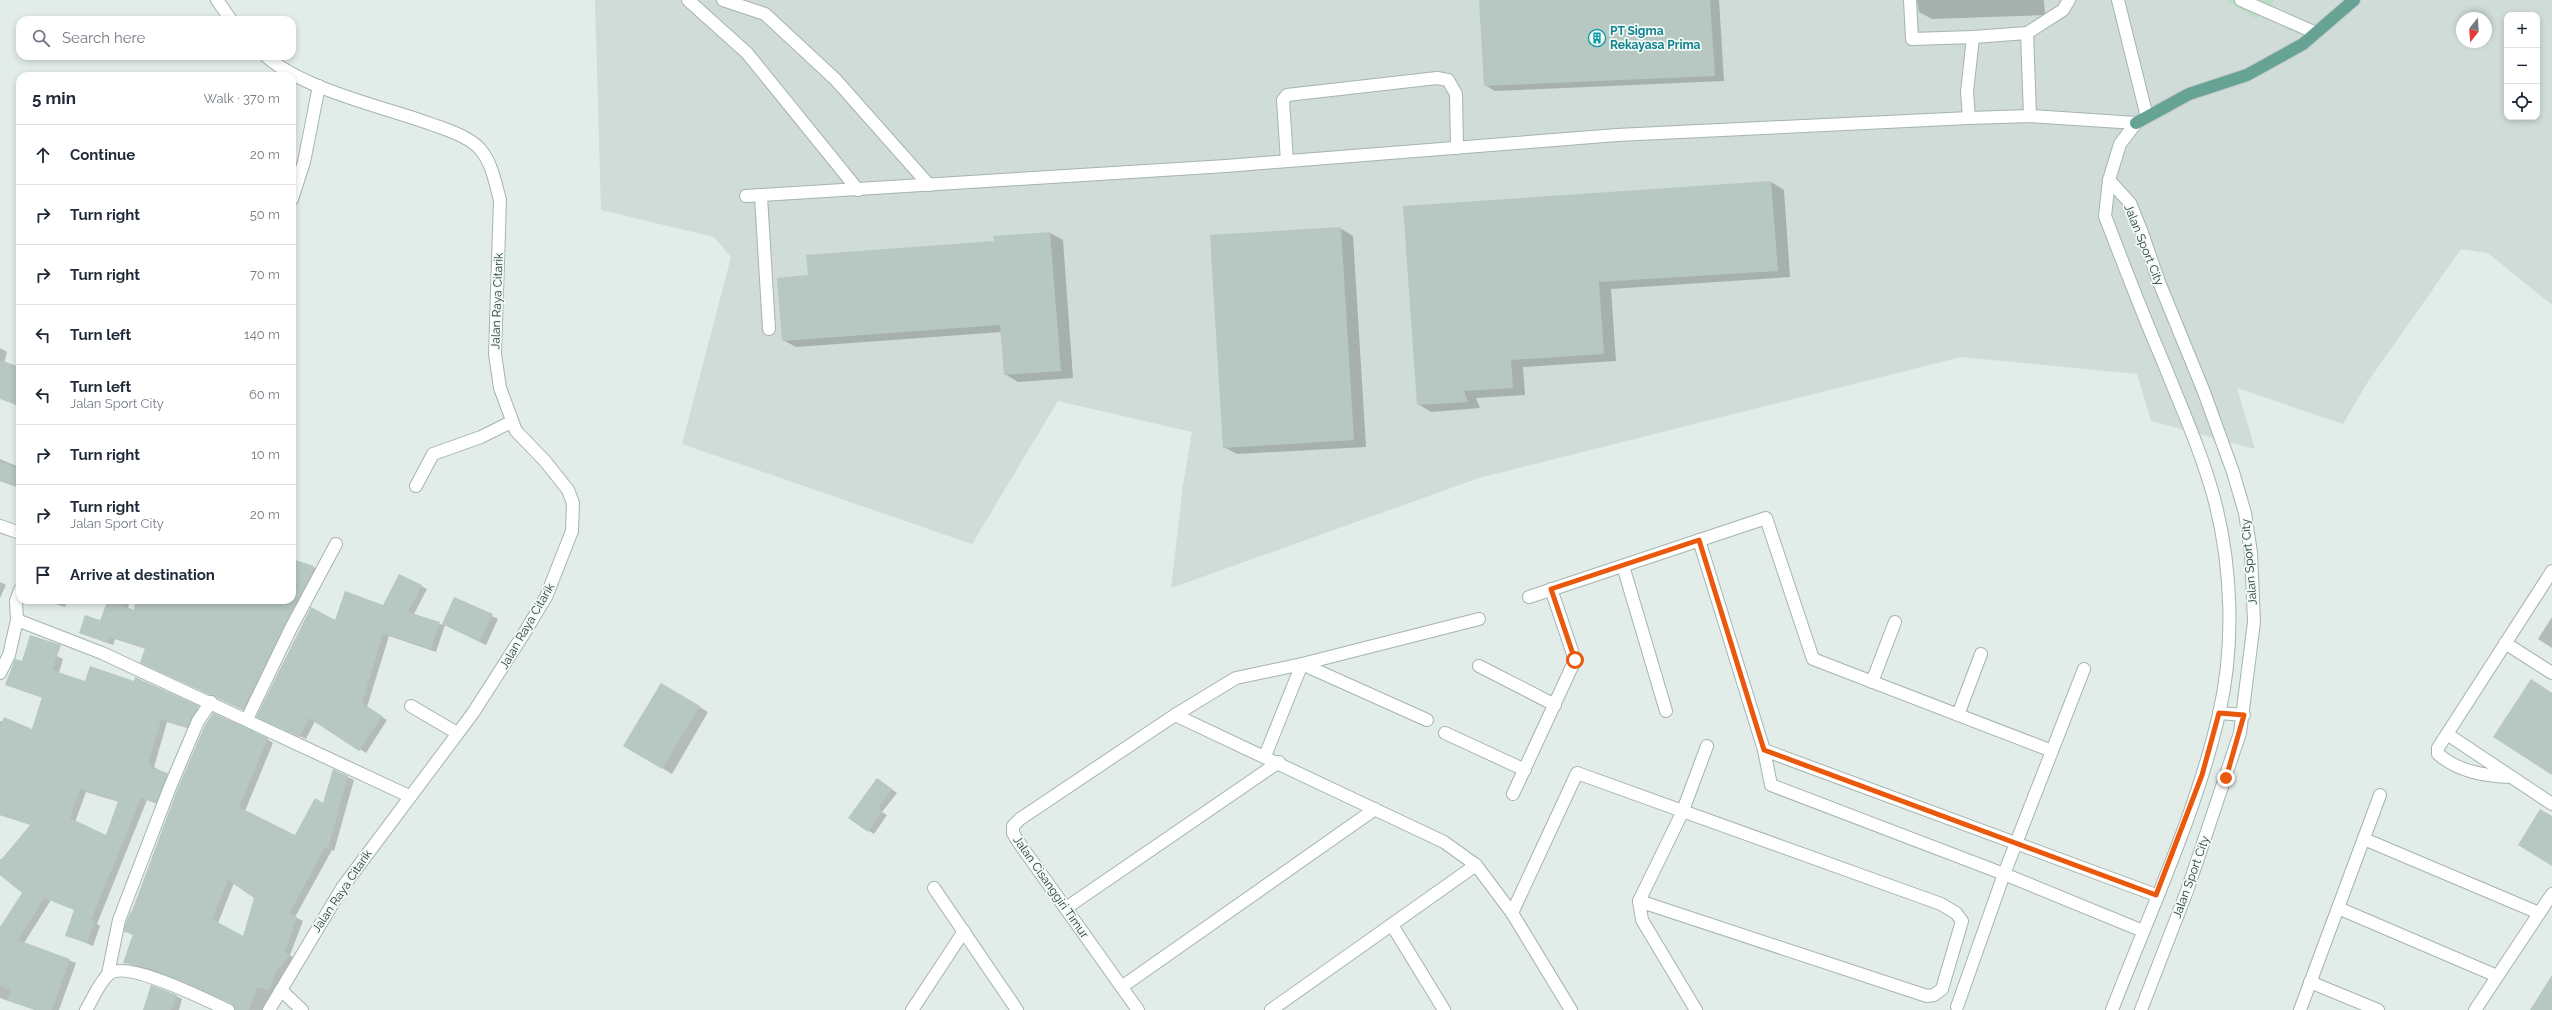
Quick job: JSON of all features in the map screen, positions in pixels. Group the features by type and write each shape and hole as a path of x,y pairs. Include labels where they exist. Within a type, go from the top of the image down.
{"main road":[{"path":"2136,123 2189,94 2247,75 2303,44 2354,0"}],"street":[{"path":"217,0 228,16"},
{"path":"688,0 747,53 858,190"},
{"path":"723,0 765,14 836,80 929,185"},
{"path":"1910,0 1912,39 1974,37 2027,33 2063,10 2069,0"},
{"path":"2118,0 2147,116"},
{"path":"2241,0 2316,33"},
{"path":"2027,33 2030,116"},
{"path":"1969,118 1967,92 1974,37"},
{"name":"Jalan Raya Citarik","path":"272,60 290,72"},
{"name":"Jalan Raya Citarik","path":"269,1010 342,888 409,796 473,713 546,597 572,530 574,508 568,490 545,461 516,431 511,422 500,388 495,354 500,200 489,162 478,147 453,132 319,86 296,76"},
{"path":"1287,161 1283,100 1287,95 1437,78 1448,80 1456,94 1457,148"},
{"path":"296,187 304,162 319,86"},
{"path":"746,196 858,190 1287,161 1617,135 2030,116 2136,123"},
{"path":"2109,180 2120,144 2136,123"},
{"name":"Jalan Sport City","path":"2109,180 2105,216 2142,311 2199,447 2214,499 2226,557 2229,617 2225,673 2219,713 2202,775 2112,1010"},
{"name":"Jalan Sport City","path":"2109,180 2130,203 2159,282 2204,392 2245,513 2251,553 2254,622 2244,715 2204,843 2141,1010"},
{"path":"760,196 768,329"},
{"path":"416,486 433,454 482,437 511,422"},
{"path":"1529,597 1766,518 1813,659 2052,751"},
{"path":"0,526 16,531"},
{"path":"1699,540 1764,750 1771,785 2004,874 2143,931"},
{"path":"247,719 291,628 336,544"},
{"path":"1623,566 1666,711"},
{"path":"2512,777 2492,776 2464,770 2447,762 2438,754 2438,748 2552,571"},
{"path":"1513,794 1575,660 1551,589"},
{"path":"0,673 9,655 17,620 16,604"},
{"path":"1176,715 1236,678 1302,664 1479,619"},
{"path":"17,620 102,653 211,702 307,750 409,796"},
{"path":"1872,682 1895,622"},
{"path":"2505,643 2552,673"},
{"path":"1958,715 1981,654"},
{"path":"1302,664 1427,720"},
{"path":"1265,756 1302,664"},
{"path":"1479,666 1555,705"},
{"path":"1957,1007 2004,874 2084,669"},
{"path":"86,1010 108,974 119,920 170,787 198,721 211,702"},
{"path":"411,706 457,733"},
{"path":"2219,713 2244,715"},
{"path":"1176,715 1279,762 1444,842 1476,865 1512,913 1571,1010"},
{"name":"Jalan Cisanggiri Timur","path":"1138,1010 1123,986 1017,840 1013,833 1013,826 1020,819 1176,715"},
{"path":"1445,733 1525,770"},
{"path":"2447,734 2552,804"},
{"path":"1696,1010 1642,920 1639,901 1682,813 1707,746"},
{"path":"1764,750 2156,895"},
{"path":"1066,908 1279,762"},
{"path":"1512,913 1577,773 1682,813 1941,904 1956,913 1962,921 1942,989 1934,995 1927,996 1639,901"},
{"path":"2300,1010 2380,795"},
{"path":"1123,986 1374,809"},
{"path":"2364,839 2539,913"},
{"path":"1271,1010 1476,865"},
{"path":"934,888 1017,1010"},
{"path":"2475,1010 2552,894"},
{"path":"2338,908 2497,976"},
{"path":"1392,925 1444,1010"},
{"path":"912,1010 964,931"},
{"path":"108,974 122,969 146,975 228,1010"},
{"path":"2310,982 2378,1010"},
{"path":"281,990 302,1010"}],"shaded area":[{"path":"595,0 2226,0 2256,19 2276,0 2552,0 2552,305 2488,253 2461,249 2367,383 2343,424 2237,388 2255,449 2151,421 2137,374 1961,357 1479,478 1171,588 1183,485 1192,432 1058,401 972,544 682,444 731,257 714,237 601,210"}],"green space":[{"path":"2226,0 2276,0 2256,19"}],"building":[{"name":"PT Sigma Rekayasa Prima","path":"1479,0 1710,0 1715,76 1484,86"},
{"path":"1771,181 1778,271 1599,282 1604,354 1511,360 1513,388 1464,391 1468,402 1417,405 1403,206"},
{"path":"1341,227 1354,440 1223,448 1210,235"},
{"path":"1050,232 1061,371 1004,375 1000,325 782,341 777,278 808,275 806,255 994,241 993,236"},
{"path":"0,360 16,366 16,405 0,399"},
{"path":"0,462 16,468 16,487 0,481"},
{"path":"296,560 314,566 311,576 243,710 140,663 145,648 110,637 108,643 79,633 85,615 100,620 106,604 118,604 134,610 135,604 296,604"},
{"path":"399,574 422,585 408,612 440,622 431,649 383,633 362,703 382,716 359,751 309,718 300,737 256,717 311,607 335,620 345,591 383,605"},
{"path":"454,597 493,614 480,642 442,624"},
{"path":"30,635 61,645 52,670 85,681 90,666 134,681 135,677 199,706 187,727 161,720 148,764 152,765 151,768 168,773 156,803 141,798 91,920 95,921 87,943 65,936 74,910 44,898 18,940 70,959 52,1010 37,1010 7,1000 11,990 0,986 0,927 22,893 0,875 0,861 30,825 0,815 0,726 4,717 32,729 42,697 5,685 15,659 22,661","holes":["80,789 118,801 106,835 70,818"]},
{"path":"2531,679 2552,693 2552,775 2493,737"},
{"path":"661,683 700,706 662,769 623,746"},
{"path":"213,713 268,738 239,807 295,835 315,798 323,803 333,769 348,776 328,849 325,847 289,914 297,917 285,951 290,955 276,971 269,991 257,987 249,1010 235,1010 231,1003 189,984 151,969 123,963 133,934 124,932 126,922 132,911 177,790 205,725","holes":["228,880 254,898 243,936 212,919"]},
{"path":"877,778 892,789 878,808 882,811 868,832 848,818"},
{"path":"2540,809 2552,816 2552,866 2518,845"},
{"path":"2552,975 2552,1010 2530,1010"},
{"path":"151,985 177,995 171,1010 143,1010"}],"place":[{"name":"PT Sigma Rekayasa Prima","path":"1597,38"}],"route":[{"path":"1575,660 1551,589 1699,540 1764,750 2156,895 2202,775 2219,713 2244,715 2240,734 2226,778"}]}
